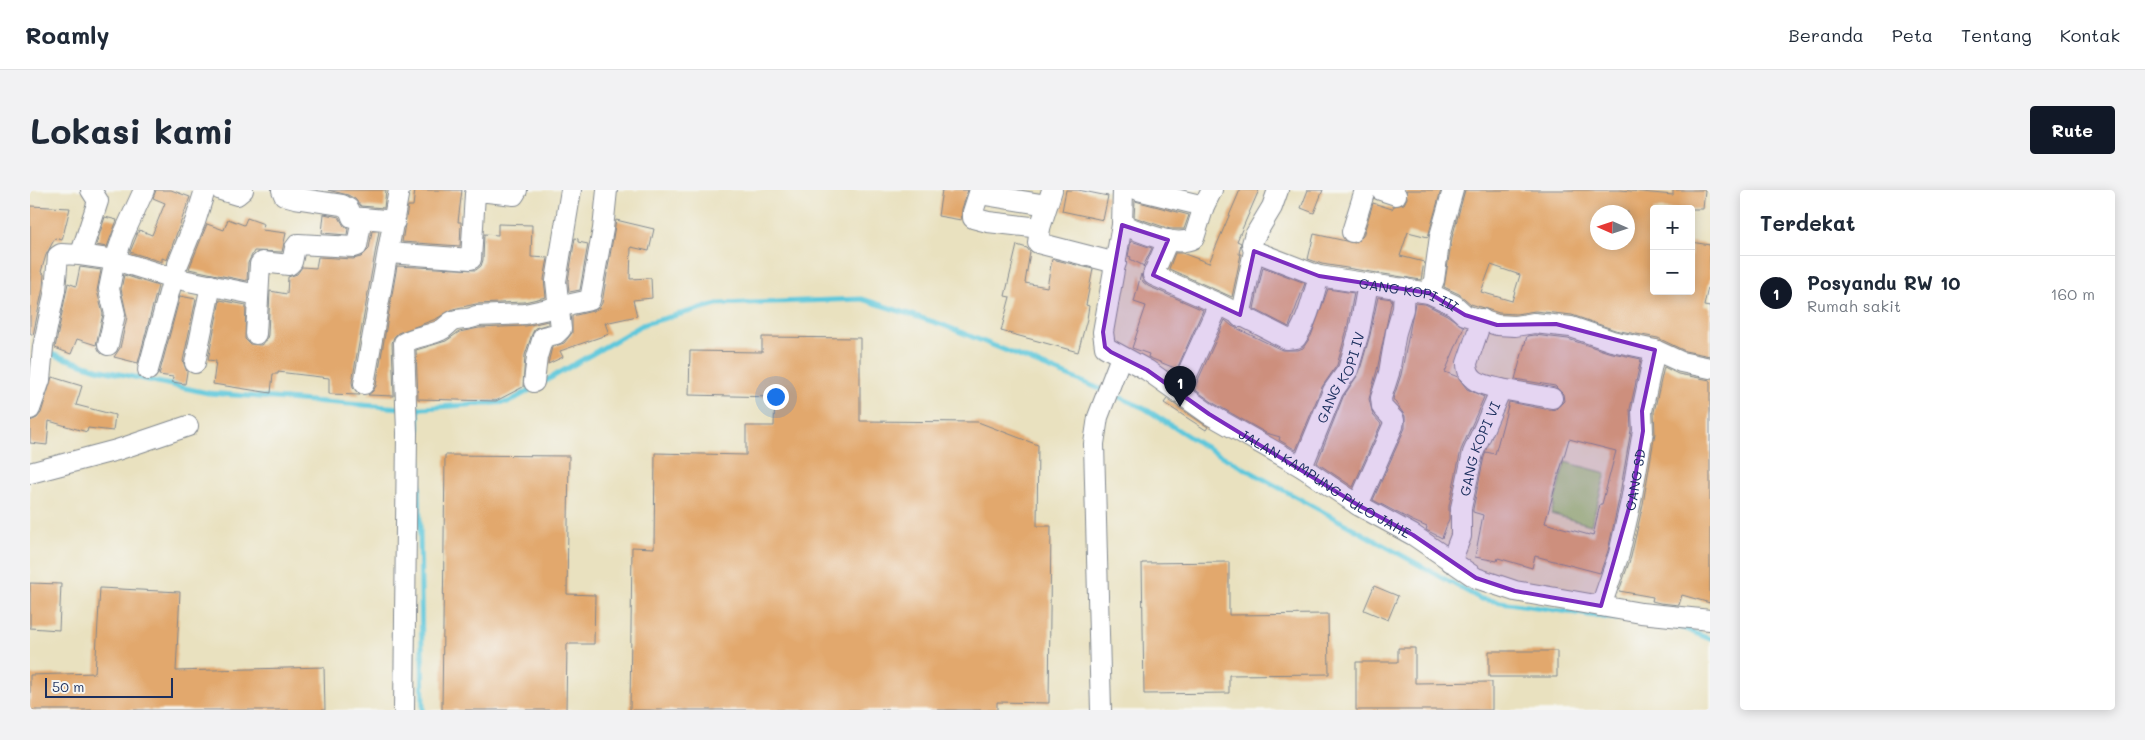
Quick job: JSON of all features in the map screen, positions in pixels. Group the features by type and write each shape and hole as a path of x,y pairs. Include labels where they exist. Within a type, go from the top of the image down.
{"street":[{"path":"80,255 98,201 91,190"},
{"path":"108,345 115,314 109,289 115,260 123,236 144,190"},
{"path":"148,370 176,271 196,222 205,190"},
{"path":"221,190 237,196 243,190"},
{"path":"282,190 284,195 295,198 342,205 348,209 352,216 395,221"},
{"path":"364,384 395,221 399,190"},
{"path":"389,253 471,259 475,194 479,191 514,196 517,190"},
{"path":"534,382 540,343 543,337 556,334 561,329 556,281 571,190"},
{"path":"404,710 407,432 404,343 411,338 430,335 444,329 450,322 457,320 470,320 476,316 525,314 560,308 590,300 608,190"},
{"name":"JALAN KAMPUNG PULO JAHE","path":"1123,190 1122,225 1104,340 1106,347 1119,363 1147,370 1215,417 1302,467 1358,505 1413,535 1476,578 1497,587 1601,606 1641,613 1710,620"},
{"path":"1122,225 1168,240 1184,241 1194,238 1208,198 1138,190"},
{"path":"1240,317 1254,237 1272,207 1278,190"},
{"path":"1352,232 1365,190"},
{"path":"1429,293 1434,280 1440,236 1453,190"},
{"path":"1040,228 988,222 974,218 973,212 979,192 1049,198 1040,228 1037,238 1038,243 1116,263"},
{"path":"256,334 258,267 262,262 289,264 292,262 295,248 298,244 354,248 357,246 360,236 362,218"},
{"path":"1168,240 1153,275 1219,304 1240,317 1287,339 1296,338 1311,308 1319,276"},
{"name":"GANG KOPI III","path":"1253,248 1319,276 1429,293 1454,305 1465,315 1497,325 1515,326 1534,323 1571,327 1612,342 1655,350 1681,362 1710,368"},
{"path":"30,409 40,380 43,348 54,290 58,256 61,254 115,260 176,271 211,285 258,295"},
{"name":"GANG KOPI IV","path":"1302,467 1333,391 1348,370 1359,332 1368,284"},
{"path":"195,363 211,285"},
{"path":"1358,505 1393,426 1394,420 1382,407 1382,398 1396,332 1403,309 1404,288"},
{"path":"1179,392 1219,304"},
{"path":"1482,319 1467,362 1467,370 1470,377 1475,381 1501,389"},
{"name":"GANG SD","path":"1601,606 1619,554 1631,501 1643,431 1642,411 1655,350"},
{"path":"1101,710 1094,444 1098,418 1119,363"},
{"name":"GANG KOPI VI","path":"1451,562 1461,536 1461,508 1474,453 1501,389 1552,398"},
{"path":"30,473 117,450 188,426"}],"highlighted area":[{"path":"1122,225 1168,240 1153,275 1240,315 1254,251 1319,276 1429,293 1465,315 1497,325 1556,324 1655,350 1642,411 1643,431 1631,501 1601,606 1515,591 1476,578 1413,535 1358,505 1209,414 1147,370 1111,352 1105,347 1103,332"}],"green space":[{"path":"1565,462 1606,473 1591,525 1551,514"}],"building":[{"path":"156,190 171,190 190,197 167,260 162,258 162,262 130,252 139,230 152,235 165,203 153,198"},
{"path":"328,190 386,190 384,208 361,206 348,195"},
{"path":"415,190 462,190 458,222 461,222 460,246 402,242 408,206 413,206"},
{"path":"942,190 968,190 962,209 961,220 938,216"},
{"path":"1066,190 1078,190 1108,196 1103,220 1062,211"},
{"path":"1240,190 1259,190 1237,241 1241,243 1239,254 1241,254 1232,297 1169,269 1175,253 1182,253 1209,263"},
{"path":"1308,190 1323,190 1314,213 1301,208"},
{"path":"1406,190 1441,190 1428,237 1408,232 1400,256 1424,262 1421,280 1322,264 1308,259 1314,234 1355,243 1363,236 1373,203 1392,209 1394,206 1404,204 1407,198"},
{"path":"1465,190 1621,190 1673,195 1673,190 1705,190 1703,209 1695,209 1695,205 1650,205 1650,295 1695,295 1695,243 1710,245 1710,278 1704,306 1710,307 1710,356 1685,351 1658,338 1615,330 1572,315 1535,311 1516,314 1499,313 1471,304 1459,294 1444,287 1452,238","holes":["1491,265 1520,275 1512,301 1481,292"]},
{"path":"1135,201 1189,215 1184,229 1170,229 1134,217"},
{"path":"30,206 70,208 62,240 55,238 46,255 41,272 44,274 43,288 33,335 30,333"},
{"path":"324,214 339,217 344,226 348,228 347,235 322,233"},
{"path":"105,217 117,220 107,247 96,245"},
{"path":"247,218 264,224 262,230 286,233 282,252 254,251 248,263 247,281 189,269 207,224 224,230 228,219 244,225"},
{"path":"616,220 654,229 649,251 631,247 630,279 651,278 652,298 633,300 637,316 605,323 609,334 560,351 563,357 548,364 552,347 564,343 572,333 572,316 593,311 599,308 602,303"},
{"path":"498,224 532,225 531,257 548,258 544,279 546,297 524,302 476,304 453,309 436,319 398,333 392,343 394,396 368,395 376,386 397,266 476,270 481,266 483,260 484,234 498,235"},
{"path":"372,231 379,231 352,382 353,388 360,395 329,394 329,378 278,372 278,374 273,374 271,393 213,384 216,361 208,360 220,300 246,305 245,339 250,344 261,345 266,341 268,335 270,291 287,294 288,277 297,274 302,267 316,268 318,257 353,259 361,257 369,249"},
{"path":"575,238 578,239 578,242 588,244 580,290 569,292 568,281"},
{"path":"1131,241 1152,248 1144,266 1128,256"},
{"path":"1017,245 1027,248 1030,252 1025,283 1047,287 1052,259 1093,269 1086,305 1089,306 1087,319 1078,352 1001,331 1010,297 1005,296"},
{"path":"80,267 101,270 97,291 103,314 96,345 77,339 71,354 55,348 68,283 76,286"},
{"path":"1263,267 1305,283 1289,327 1254,309"},
{"path":"1141,274 1143,282 1148,286 1203,310 1177,369 1148,357 1149,354 1132,348 1146,306 1134,302"},
{"path":"124,275 158,286 138,363 114,357 120,348 127,317 121,289"},
{"path":"1328,289 1354,293 1347,329 1337,365 1322,387 1296,450 1279,440 1280,437 1266,433 1215,404 1194,389 1225,320 1232,326 1282,350 1298,350 1303,348 1311,336"},
{"path":"180,296 196,299 183,361 187,372 185,384 172,382 173,377 159,375"},
{"path":"1378,297 1392,299 1369,399 1373,415 1381,424 1353,487 1317,463 1343,397 1359,373"},
{"path":"1415,303 1425,304 1447,315 1464,327 1445,372 1458,377 1467,389 1484,397 1461,450 1449,506 1449,519 1442,538 1426,530 1427,527 1373,500 1405,428 1405,416 1393,399 1401,375"},
{"path":"548,321 548,324 535,328 532,334 525,355 523,387 496,401 418,399 416,350 446,341 459,332 479,328 526,326"},
{"path":"1534,335 1568,339 1608,352 1641,359 1630,409 1631,430 1619,499 1608,551 1600,573 1535,556 1532,568 1498,558 1497,561 1475,557 1483,515 1473,512 1473,509 1484,457 1486,452 1495,454 1509,402 1550,410 1556,409 1564,401 1563,394 1555,386 1515,379 1527,336","holes":["1569,439 1616,451 1602,504 1600,504 1593,536 1545,523"]},
{"path":"762,337 860,338 860,421 978,422 1038,445 1037,526 1051,526 1049,703 997,702 997,710 630,710 632,547 654,548 655,453 746,455 746,426 774,426 775,397 689,395 690,351 762,352"},
{"path":"1664,367 1678,374 1710,380 1710,603 1682,595 1679,605 1660,603 1652,601 1653,597 1619,591 1631,557 1643,504 1655,433 1654,412"},
{"path":"52,377 82,386 76,405 115,415 113,431 88,428 87,432 49,421 47,445 30,443 30,421 37,418 41,413"},
{"path":"1167,399 1208,427 1206,430 1164,403"},
{"path":"445,455 569,456 567,594 595,595 594,644 567,644 566,710 442,710"},
{"path":"1229,562 1229,615 1328,614 1329,674 1229,675 1229,693 1144,694 1142,563"},
{"path":"30,583 61,584 59,630 30,628"},
{"path":"1374,586 1398,596 1388,620 1364,610"},
{"path":"100,588 180,592 176,671 324,667 325,710 30,710 30,675 95,673"},
{"path":"1398,648 1415,648 1415,683 1492,682 1492,710 1356,710 1356,662 1398,662"},
{"path":"1489,651 1557,651 1557,677 1489,677"}],"waterway":[{"path":"409,409 509,402 644,324 717,304 862,299 943,325 1105,391"},
{"path":"48,353 97,369 208,393 401,408"},
{"path":"1112,394 1144,408 1202,445 1481,599 1616,619"},
{"path":"418,410 423,710"},
{"path":"1657,624 1682,628 1710,639"}],"place":[{"name":"Posyandu RW 10","path":"1180,407"}]}
